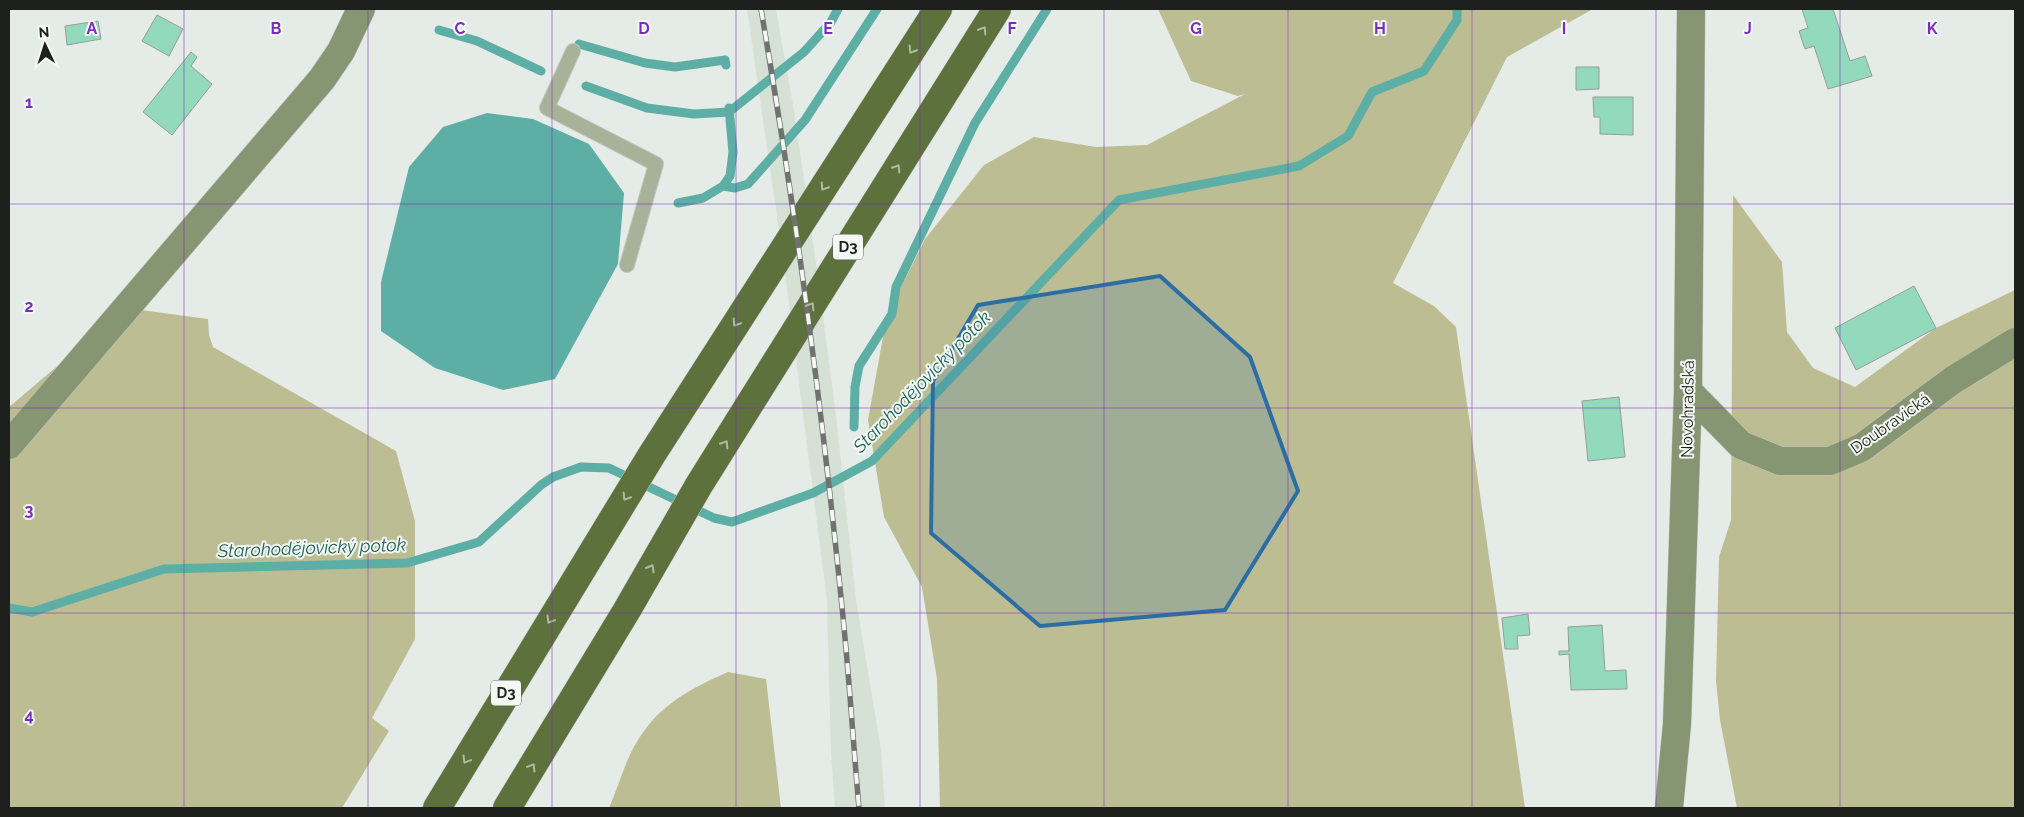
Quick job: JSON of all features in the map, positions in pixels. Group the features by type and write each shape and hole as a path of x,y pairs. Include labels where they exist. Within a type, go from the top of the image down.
{"highway":[{"name":"D3","path":"437,808 652,456 938,9"},
{"name":"D3","path":"507,808 627,610 699,485 997,9"}],"street":[{"path":"9,445 322,79 341,51 361,9"},
{"name":"Novohradská","path":"1669,808 1678,724 1688,391 1691,9"},
{"name":"Doubravická","path":"1688,391 1741,445 1780,461 1830,461 1861,448 1953,380 2015,342"}],"lane":[{"path":"573,51 547,108 656,164 627,265"}],"highlighted area":[{"path":"1160,276 1250,357 1298,491 1225,610 1040,626 931,533 933,381 978,305"}],"shaded area":[{"path":"747,9 776,9 794,111 836,416 856,599 881,749 885,808 835,808 831,753 827,601 784,265"}],"green space":[{"path":"1158,9 1593,9 1507,57 1393,283 1434,306 1456,327 1525,808 940,808 937,679 922,587 884,517 868,420 887,315 925,239 984,165 1034,137 1096,147 1147,145 1245,94 1238,96 1191,81"},
{"path":"1733,195 1782,262 1787,332 1813,368 1855,387 1936,328 2015,290 2015,808 1737,808 1720,720 1716,681 1719,557 1731,520"},
{"path":"126,308 208,319 209,335 213,347 396,451 415,521 415,639 372,718 389,731 342,808 9,808 9,407"},
{"path":"728,672 766,679 781,808 609,808 626,764 647,727 666,707 677,699"}],"water":[{"path":"487,113 533,119 589,144 624,193 618,264 555,379 503,390 435,368 381,331 381,282 409,167 443,127"}],"building":[{"path":"1802,9 1833,9 1850,61 1865,56 1872,76 1828,89 1814,46 1805,49 1799,31 1808,28"},
{"path":"157,15 183,29 169,56 142,41"},
{"path":"98,21 101,39 67,45 65,26"},
{"path":"191,52 197,57 191,66 212,84 172,135 143,112"},
{"path":"1576,67 1599,67 1599,89 1576,90"},
{"path":"1593,97 1633,97 1633,135 1600,134 1600,117 1594,117"},
{"path":"1914,286 1936,328 1856,370 1835,328"},
{"path":"1619,397 1625,457 1588,461 1582,401"},
{"path":"1528,614 1530,635 1517,636 1518,649 1505,649 1502,618"},
{"path":"1602,625 1605,671 1626,670 1627,689 1571,690 1569,654 1559,655 1559,651 1569,651 1568,627"}],"waterway":[{"path":"586,86 647,108 694,114 729,112 804,52 831,22 838,9"},
{"path":"678,203 703,198 723,186 735,188 748,184 805,120 877,9"},
{"path":"854,427 855,387 859,366 892,314 896,287 975,123 1047,9"},
{"name":"Starohodějovický potok","path":"9,608 32,612 164,569 407,563 479,542 541,485 553,477 581,467 609,468 714,518 732,522 813,493 872,461 1119,200 1299,166 1348,136 1372,92 1424,71 1457,20 1457,9"},
{"path":"439,30 477,41 541,71"},
{"path":"579,44 645,63 675,67 725,60 726,65"},
{"path":"723,186 730,176 733,152 729,108"}],"railway":[{"path":"761,9 785,158 817,382 847,657 859,808"}]}
